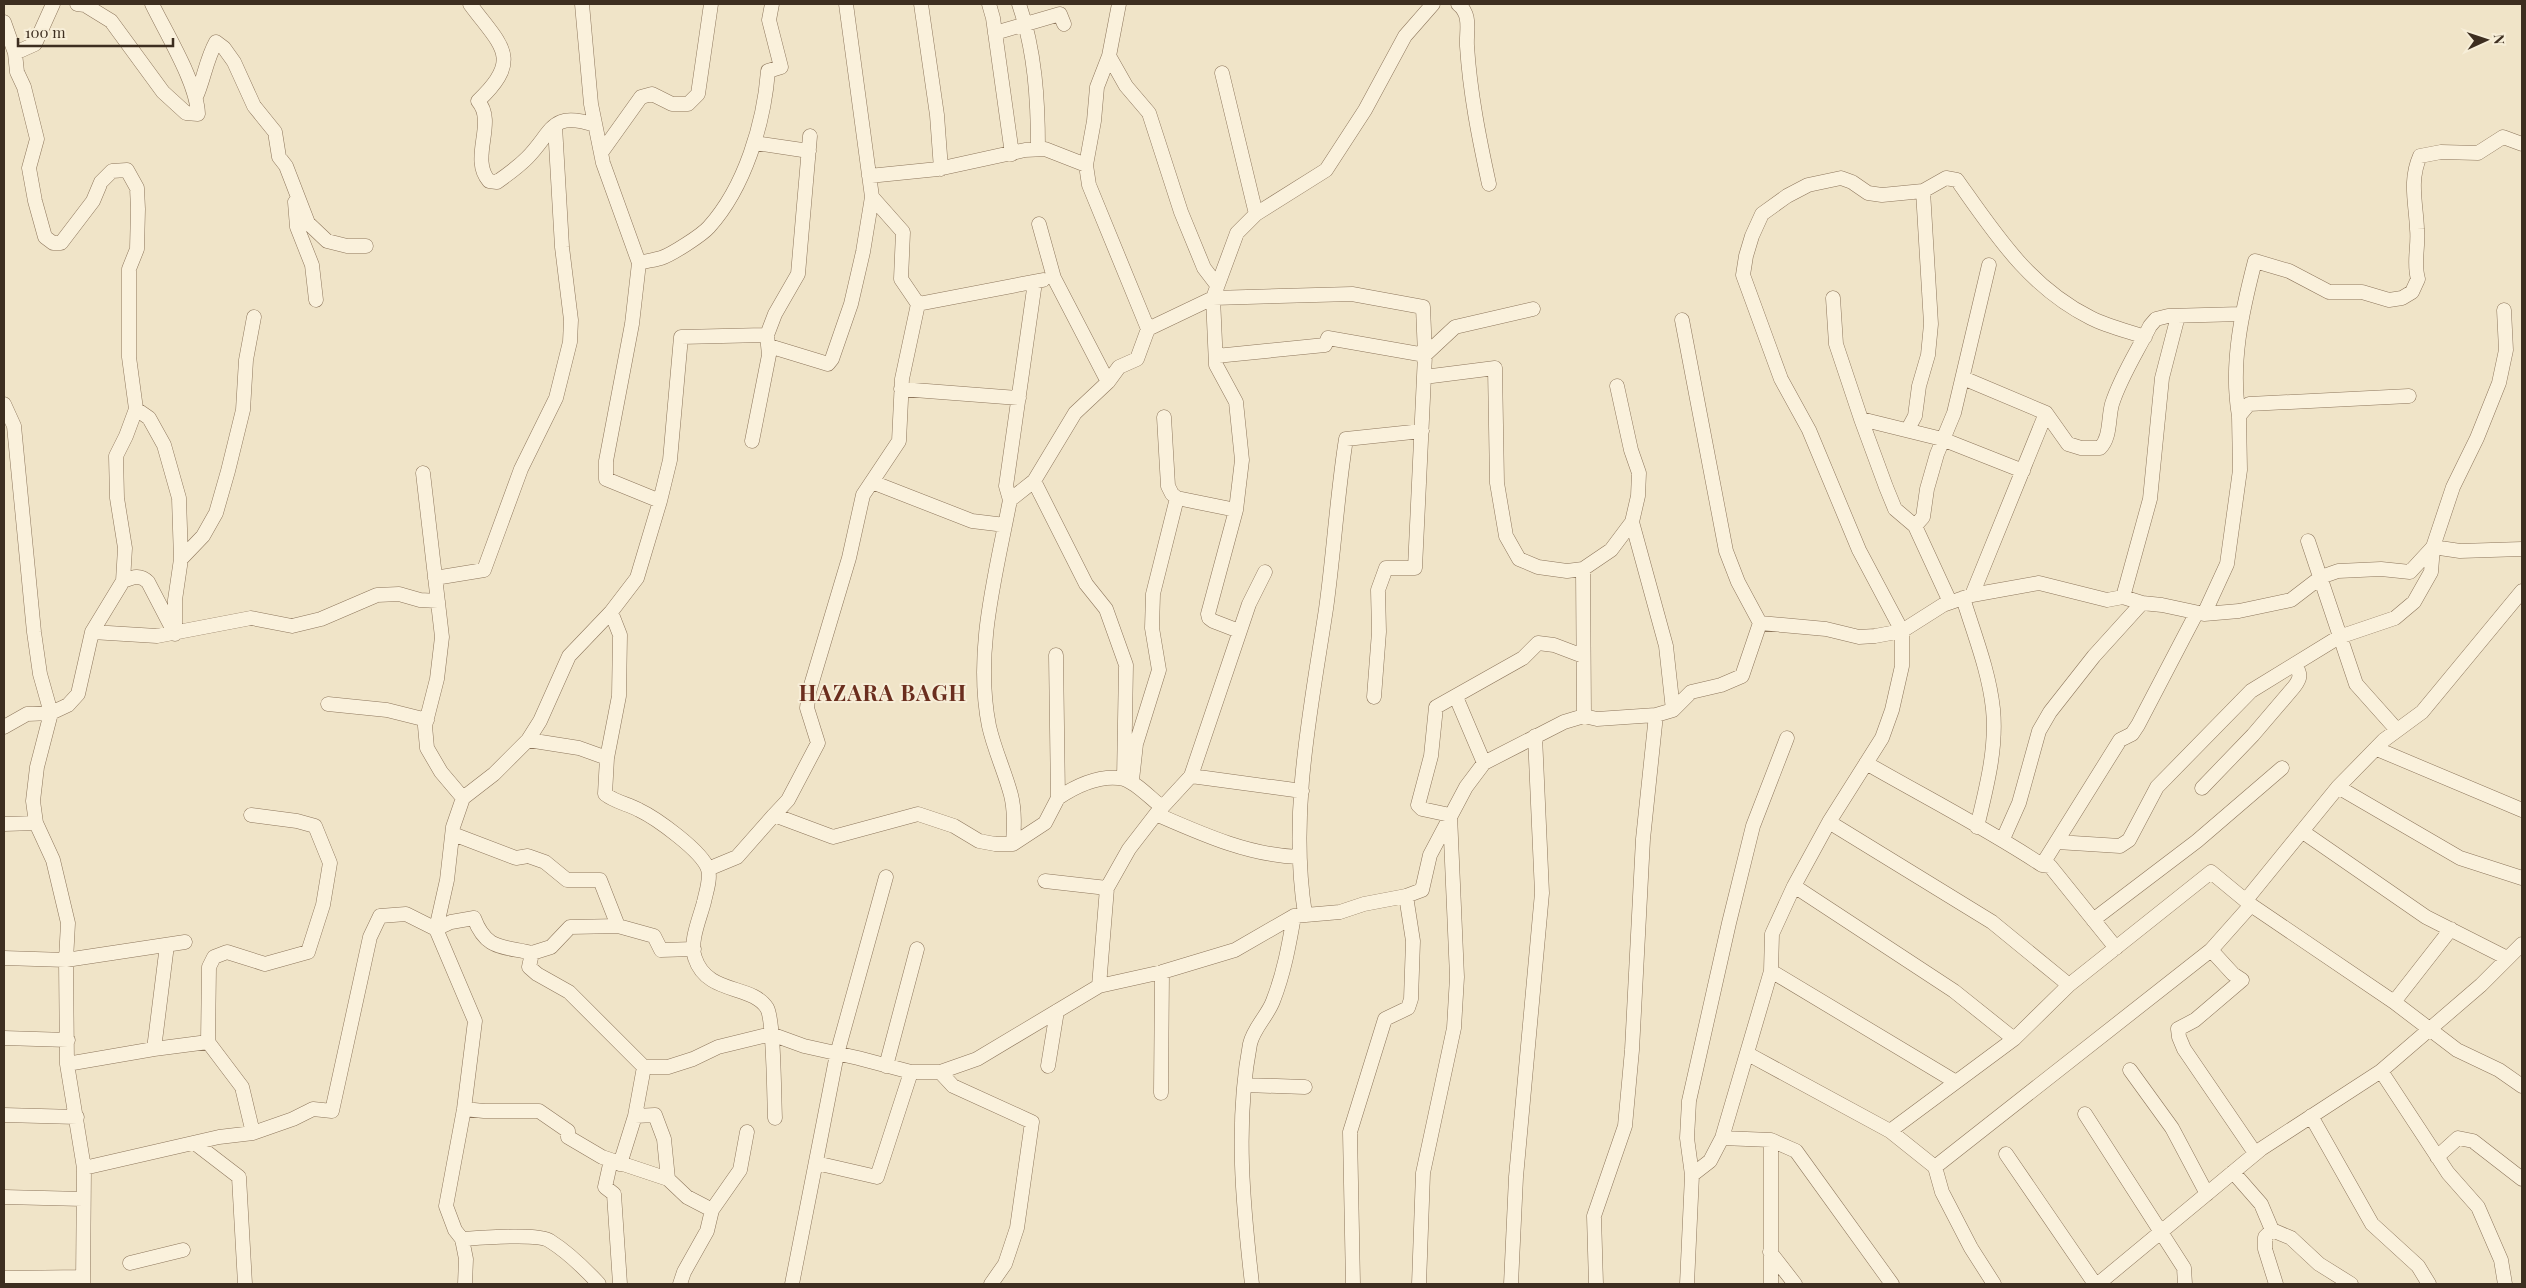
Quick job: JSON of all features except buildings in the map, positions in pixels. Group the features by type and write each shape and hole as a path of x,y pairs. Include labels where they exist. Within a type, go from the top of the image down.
{"street":[{"path":"15,53 35,44 53,4"},
{"path":"77,4 84,5 111,20 163,92 186,113 198,114 196,97 152,4"},
{"path":"470,4 505,53 505,65 501,74 492,88 478,101 484,108 485,119 481,157 483,174 488,181 497,182 528,157 546,133 562,121 577,119 595,125"},
{"path":"582,4 591,104 601,154 638,263 632,324 606,461 606,479 660,501"},
{"path":"601,154 641,97 652,94 672,104 688,104 698,94 711,4"},
{"path":"638,263 663,258 708,228 730,196 755,143 765,104 768,72 781,66 769,20 772,4"},
{"path":"465,1284 466,1260 462,1239 455,1230 446,1206 464,1109 475,1021 436,929 447,880 452,834 463,798 494,774 528,740 540,721 569,656 611,612 637,578 670,460 681,337 768,340 812,361 828,364 832,359 851,304 863,252 872,197 846,4"},
{"path":"921,4 937,115 941,169"},
{"path":"988,4 995,33 1012,154"},
{"path":"1019,4 1026,23 1035,69 1038,149"},
{"path":"1118,4 1109,56 1097,87 1094,121 1086,165 1089,185 1148,328"},
{"path":"1239,631 1213,621 1209,618 1208,614 1236,510 1242,460 1236,402 1216,365 1215,292 1237,233 1256,214 1326,170 1365,110 1406,36 1433,4"},
{"path":"1458,4 1463,8 1469,26 1467,44 1472,95 1489,184"},
{"path":"995,33 1060,14 1064,24"},
{"path":"4,22 15,53 17,72 24,87 38,139 29,168 45,237 53,243 61,243 93,201 101,182 112,171 127,170 137,188 137,249 129,269 129,357 136,409 116,456 117,498 124,548 123,581 92,632 78,694 68,705 51,713 27,714 4,728"},
{"path":"196,97 202,85 204,68 216,42 224,48 234,62 254,106 274,132 279,157 286,166 308,223 327,241 347,246 366,246"},
{"path":"1109,56 1126,86 1149,113 1181,212 1215,292"},
{"path":"1222,73 1256,214"},
{"path":"435,578 484,570 521,470 552,406 562,377 570,342 571,320 562,247 555,126"},
{"path":"752,441 768,340 775,314 798,274 810,136"},
{"path":"2042,865 2120,740 2132,734 2138,725 2227,564 2240,470 2239,416 2236,398 2242,314 2255,261 2289,272 2329,292 2362,292 2389,300 2402,298 2412,292 2418,279 2414,268 2418,230 2413,187 2415,168 2420,156 2441,152 2478,154 2504,137 2522,144"},
{"path":"755,143 810,151"},
{"path":"869,176 941,169 1025,150 1038,149 1045,149 1086,165"},
{"path":"1692,1176 1710,1161 1722,1138 1771,971 1772,934 1794,886 1829,822 1882,738 1892,710 1902,666 1902,631 1859,550 1809,430 1781,379 1743,275 1752,236 1762,214 1787,196 1808,185 1841,178 1852,182 1868,193 1882,195 1922,191 1946,178 1957,180 2008,252 2051,294 2092,318 2145,336"},
{"path":"1908,429 1914,416 1919,386 1928,355 1931,324 1922,191"},
{"path":"296,194 295,206 298,228 312,265 316,300"},
{"path":"708,869 737,857 788,800 818,743 807,708 809,692 850,558 864,495 899,441 901,389 918,304 901,279 903,232 872,197"},
{"path":"1039,224 1054,278 1108,382"},
{"path":"1914,526 1923,517 1928,489 1942,439 1954,413 1989,265"},
{"path":"918,304 1054,278"},
{"path":"1013,844 1014,817 1012,796 989,726 983,672 988,612 1010,500 1006,486 1035,282"},
{"path":"1010,500 1034,481 1075,414 1108,382 1119,367 1136,359 1148,328 1215,292 1352,294 1424,307 1425,355 1415,568 1386,568 1378,590 1379,632 1374,697"},
{"path":"1833,298 1836,344 1861,419 1895,509 1914,526 1962,599 1984,665 1993,710 1990,771 1977,827"},
{"path":"1425,355 1455,327 1533,309"},
{"path":"2057,842 2120,846 2129,840 2157,787 2250,691 2339,638 2395,618 2414,602 2431,572 2432,547 2452,487 2477,438 2499,383 2506,350 2504,310"},
{"path":"1963,378 2046,413 2068,444 2081,448 2100,448 2106,442 2118,386 2156,319 2207,313 2242,314"},
{"path":"2123,598 2150,499 2162,378 2178,316"},
{"path":"181,559 204,536 216,513 244,410 246,360 254,317"},
{"path":"532,953 529,967 537,974 569,992 644,1067 668,1067 693,1059 718,1047 771,1034 804,1046 911,1072 940,1072 977,1059 1099,986 1162,972 1235,950 1299,915 1340,912 1364,904 1406,896 1422,890 1430,855 1466,787 1484,763 1564,722 1584,716 1597,719 1656,715 1673,710 1691,692 1721,685 1742,676 1760,623 1738,582 1726,551 1682,320"},
{"path":"1216,356 1325,345 1328,338 1425,355"},
{"path":"1424,377 1495,368 1497,483 1506,536 1519,559 1538,567 1568,571 1583,569 1611,550 1632,522 1638,496 1639,473 1631,450 1617,386"},
{"path":"901,389 1019,398"},
{"path":"2239,416 2249,404 2409,396"},
{"path":"4,404 14,426 34,632 40,674 51,713 37,767 33,801 36,823 53,860 68,922 66,960 67,1064 78,1117 84,1168 83,1281 4,1278"},
{"path":"136,409 149,418 164,445 178,498 181,559 175,600 175,634"},
{"path":"1962,599 2023,471 2046,413"},
{"path":"1164,417 1168,486 1172,494 1177,498 1236,510"},
{"path":"1861,419 1908,429 1942,439 2023,471"},
{"path":"1252,1284 1244,1212 1243,1098 1250,1042 1276,994 1299,915 1298,857 1302,791 1312,692 1326,606 1338,487 1346,439 1422,431"},
{"path":"423,473 438,601 441,645 438,679 425,726 427,748 441,772 463,798"},
{"path":"1034,481 1086,584 1106,608 1126,665 1128,781"},
{"path":"872,482 972,522 1005,525"},
{"path":"1128,781 1136,744 1159,670 1152,628 1153,594 1177,498"},
{"path":"1632,522 1666,646 1673,710"},
{"path":"2308,541 2356,684 2397,730"},
{"path":"1760,623 1826,629 1859,637 1902,631 1962,599 2039,582 2107,600 2123,598 2200,614 2239,611 2291,600 2321,577 2338,571 2381,569 2410,572 2432,547"},
{"path":"2432,547 2460,551 2522,549"},
{"path":"1583,569 1584,716"},
{"path":"1099,986 1107,888 1129,850 1159,810 1191,776 1239,631 1249,604 1265,572"},
{"path":"123,581 134,577 143,578 148,582 175,634"},
{"path":"1935,1167 2211,950 2338,787 2397,730 2422,712 2522,591"},
{"path":"92,632 157,636 251,618 292,626 321,619 377,595 399,594 420,600 438,601"},
{"path":"2003,839 2018,803 2039,731 2050,712 2094,656 2142,603"},
{"path":"611,612 620,636 619,696 607,758 605,794 639,810 662,824 702,858 708,869 709,881 694,948 694,957 704,976 757,999 767,1009 771,1034 775,1118"},
{"path":"1450,815 1422,810 1418,805 1431,756 1436,707 1523,658 1538,643 1584,656"},
{"path":"1056,655 1058,798"},
{"path":"2202,788 2294,687 2300,679 2300,672 2295,665"},
{"path":"1456,697 1484,763"},
{"path":"328,704 387,710 426,720"},
{"path":"1596,1284 1594,1216 1625,1126 1632,1050 1643,839 1656,715"},
{"path":"1511,1284 1516,1177 1542,893 1534,736"},
{"path":"1687,1284 1692,1176 1687,1138 1689,1101 1753,826 1787,738"},
{"path":"528,740 579,748 607,758"},
{"path":"2377,749 2522,810"},
{"path":"1866,764 1977,827 2003,839 2042,865 2050,866 2116,948"},
{"path":"2093,920 2197,841 2282,768"},
{"path":"1191,776 1302,791"},
{"path":"774,815 833,837 918,814 954,826 979,841 1013,844 1045,823 1058,798 1078,784 1100,780 1128,781 1159,810 1231,845 1277,856 1298,857"},
{"path":"2338,787 2460,858 2522,878"},
{"path":"251,815 297,821 315,826 330,862 323,906 308,952 265,964 227,952 214,957 209,967 208,1042 242,1087 252,1133"},
{"path":"1419,1284 1423,1173 1454,1028 1457,977 1450,815"},
{"path":"1829,822 1992,922 2069,985"},
{"path":"4,824 36,823"},
{"path":"2303,832 2426,917 2507,958"},
{"path":"452,834 516,858 528,856 545,862 567,880 600,880 618,926"},
{"path":"1890,1131 2014,1039 2069,985 2211,872 2249,902 2431,1028 2457,1050 2499,1070 2522,1086"},
{"path":"792,1284 838,1054 886,877"},
{"path":"1045,881 1107,888"},
{"path":"1794,886 1954,991 2014,1039"},
{"path":"1353,1284 1350,1132 1385,1019 1408,1008 1411,1000 1413,941 1406,896"},
{"path":"84,1168 196,1144 219,1137 252,1133 293,1119 313,1109 332,1111 370,937 380,916 406,914 436,929"},
{"path":"436,929 451,922 474,918 480,934 491,943 532,953 551,948 570,927 618,926 654,936 661,950 694,948"},
{"path":"2394,1002 2451,929"},
{"path":"4,958 66,960 185,942"},
{"path":"2006,1154 2097,1284 2160,1234 2255,1153 2381,1071 2481,985 2522,944"},
{"path":"154,1049 167,945"},
{"path":"886,1066 917,949"},
{"path":"2211,950 2233,974 2242,980 2195,1020 2178,1029 2178,1037 2184,1049 2255,1153"},
{"path":"1771,971 1956,1082"},
{"path":"1161,1093 1162,972"},
{"path":"1048,1066 1057,1011"},
{"path":"4,1038 68,1040"},
{"path":"67,1064 208,1042"},
{"path":"1748,1054 1890,1131 1935,1167 1942,1192 1971,1248 1994,1284"},
{"path":"620,1284 614,1194 605,1187 636,1116 644,1067"},
{"path":"2130,1070 2172,1128 2207,1194"},
{"path":"2381,1071 2448,1173 2478,1207 2501,1260 2505,1284"},
{"path":"816,1163 877,1177 911,1072"},
{"path":"940,1072 954,1086 1032,1122 1017,1228 1004,1264 990,1284"},
{"path":"1245,1084 1305,1087"},
{"path":"464,1109 484,1112 539,1111 568,1131 568,1137 616,1162 668,1180 687,1197 712,1210"},
{"path":"2085,1114 2160,1234 2184,1268 2185,1284"},
{"path":"4,1115 78,1117"},
{"path":"636,1116 655,1115 664,1139 668,1180"},
{"path":"2311,1116 2372,1224 2418,1266 2429,1284"},
{"path":"680,1284 684,1272 707,1231 712,1210 740,1170 747,1132"},
{"path":"1722,1138 1771,1140 1796,1151 1892,1284"},
{"path":"2437,1157 2458,1138 2473,1140 2522,1179"},
{"path":"1771,1140 1771,1284"},
{"path":"196,1144 239,1177 245,1284"},
{"path":"2233,1172 2261,1204 2272,1230 2291,1238 2319,1264 2351,1284"},
{"path":"4,1197 83,1199"},
{"path":"2272,1230 2265,1237 2265,1249 2276,1284"},
{"path":"462,1239 496,1236 549,1239 583,1267 599,1284"},
{"path":"130,1263 183,1250"},
{"path":"1770,1252 1795,1284"}],"district":[{"name":"HAZARA BAGH","path":"883,693"}]}
